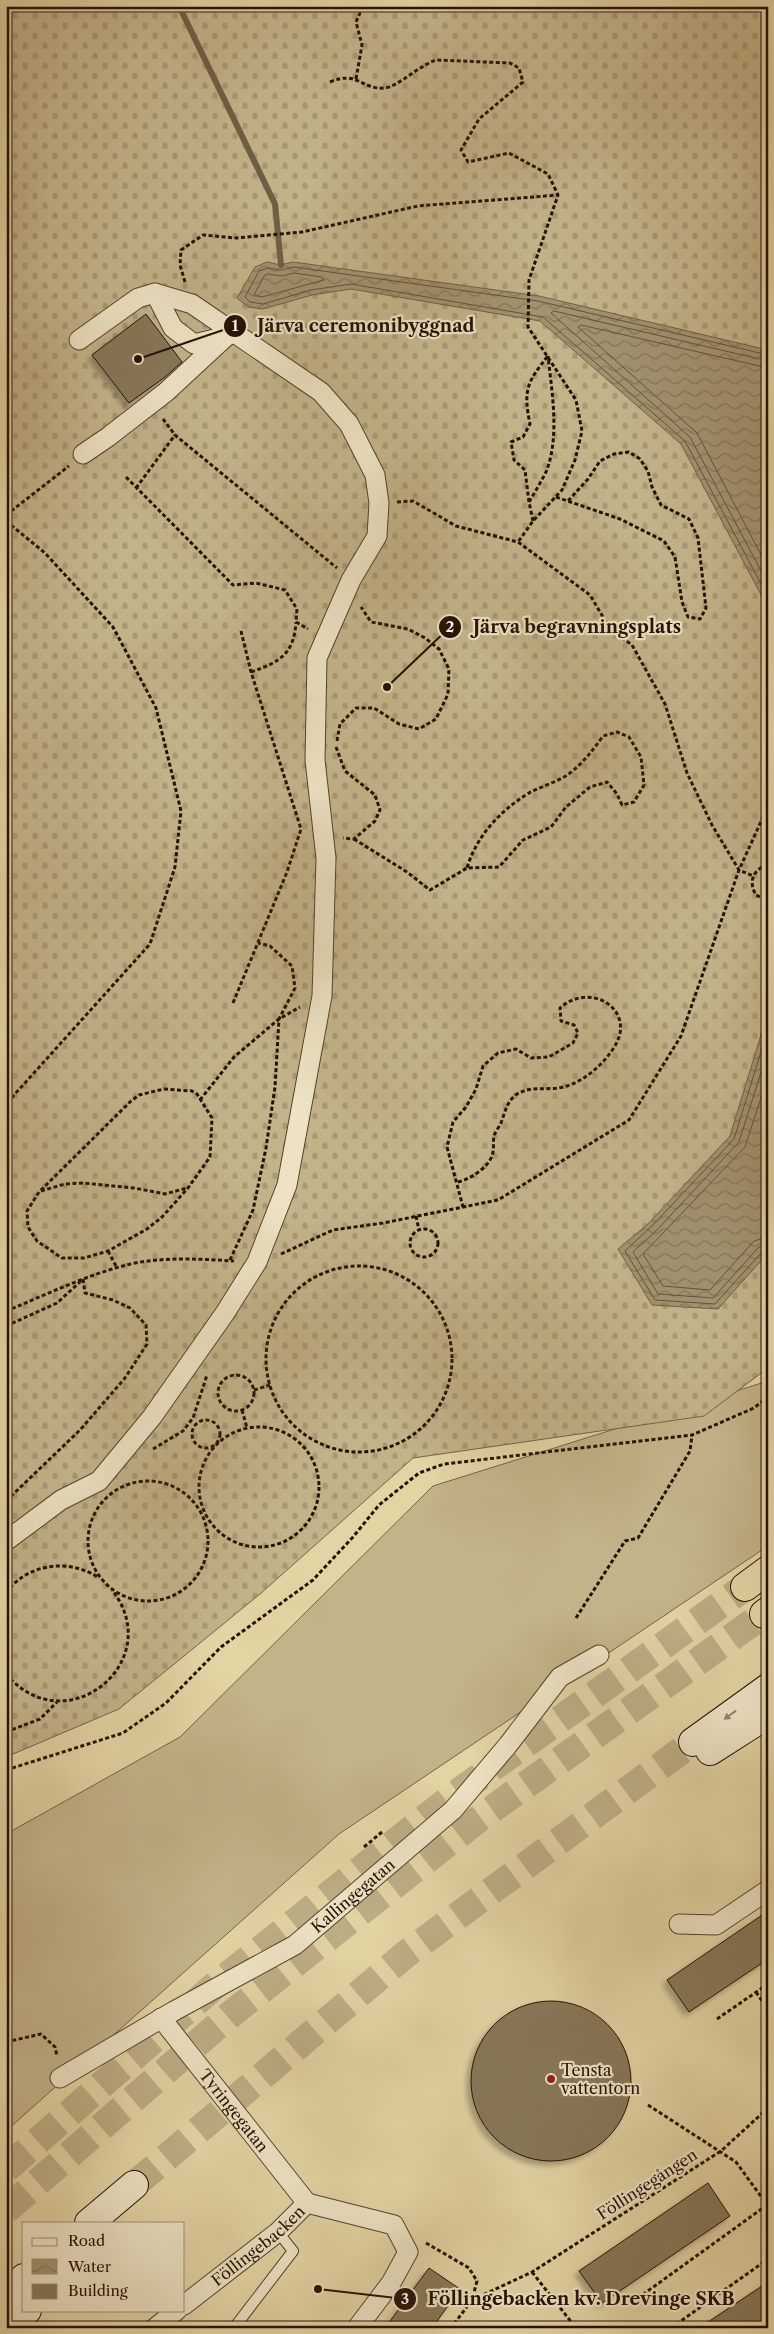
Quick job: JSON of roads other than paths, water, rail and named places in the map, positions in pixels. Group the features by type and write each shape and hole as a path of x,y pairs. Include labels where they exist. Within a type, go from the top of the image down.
{"highway":[{"path":"745,1587 768,1570"}],"main road":[{"path":"768,1688 698,1749 768,1714"},
{"path":"91,2222 139,2192 116,2222"},
{"path":"6,2293 22,2280"},
{"path":"8,2328 25,2312"}],"street":[{"path":"156,293 173,328 194,344 230,333"},
{"path":"6,1541 61,1500 98,1482 152,1416 257,1262 286,1185 322,996 326,858 315,760 317,658 348,588 377,536 379,503 375,475 348,424 338,411 321,392 230,333 192,304 156,293 138,298 79,340"},
{"path":"83,454 108,437 183,377 230,333"},
{"name":"Kallingegatan","path":"60,2078 161,2018 295,1945 453,1810 508,1745 560,1677 598,1655"},
{"path":"679,1924 716,1925 768,1890"},
{"name":"Tyringegatan","path":"161,2018 307,2203"},
{"name":"Föllingebacken","path":"185,2304 278,2232 307,2203 394,2225 408,2252 391,2283 357,2328"},
{"path":"155,2328 175,2312"}],"lane":[{"path":"234,2328 293,2252 278,2232"}],"water":[{"path":"267,262 281,265 293,262 539,296 768,350 768,608 681,444 540,321 351,289 312,295 263,309 248,307 237,298 255,267"},
{"path":"768,1012 768,1253 718,1309 652,1305 618,1249 648,1224 730,1136"}],"waterway":[{"path":"179,6 275,204 281,265"}],"tunnel":[{"path":"6,2169 212,1988 457,1793 745,1587"},
{"path":"6,2210 231,2014 477,1820 764,1614"},
{"path":"134,2185 406,1954 693,1742"}],"place":[{"name":"Järva ceremonibyggnad","path":"138,359"},
{"name":"Järva begravningsplats","path":"387,687"},
{"name":"Tensta vattentorn","path":"551,2079"},
{"name":"Föllingebacken kv. Drevinge SKB","path":"318,2289"}]}
